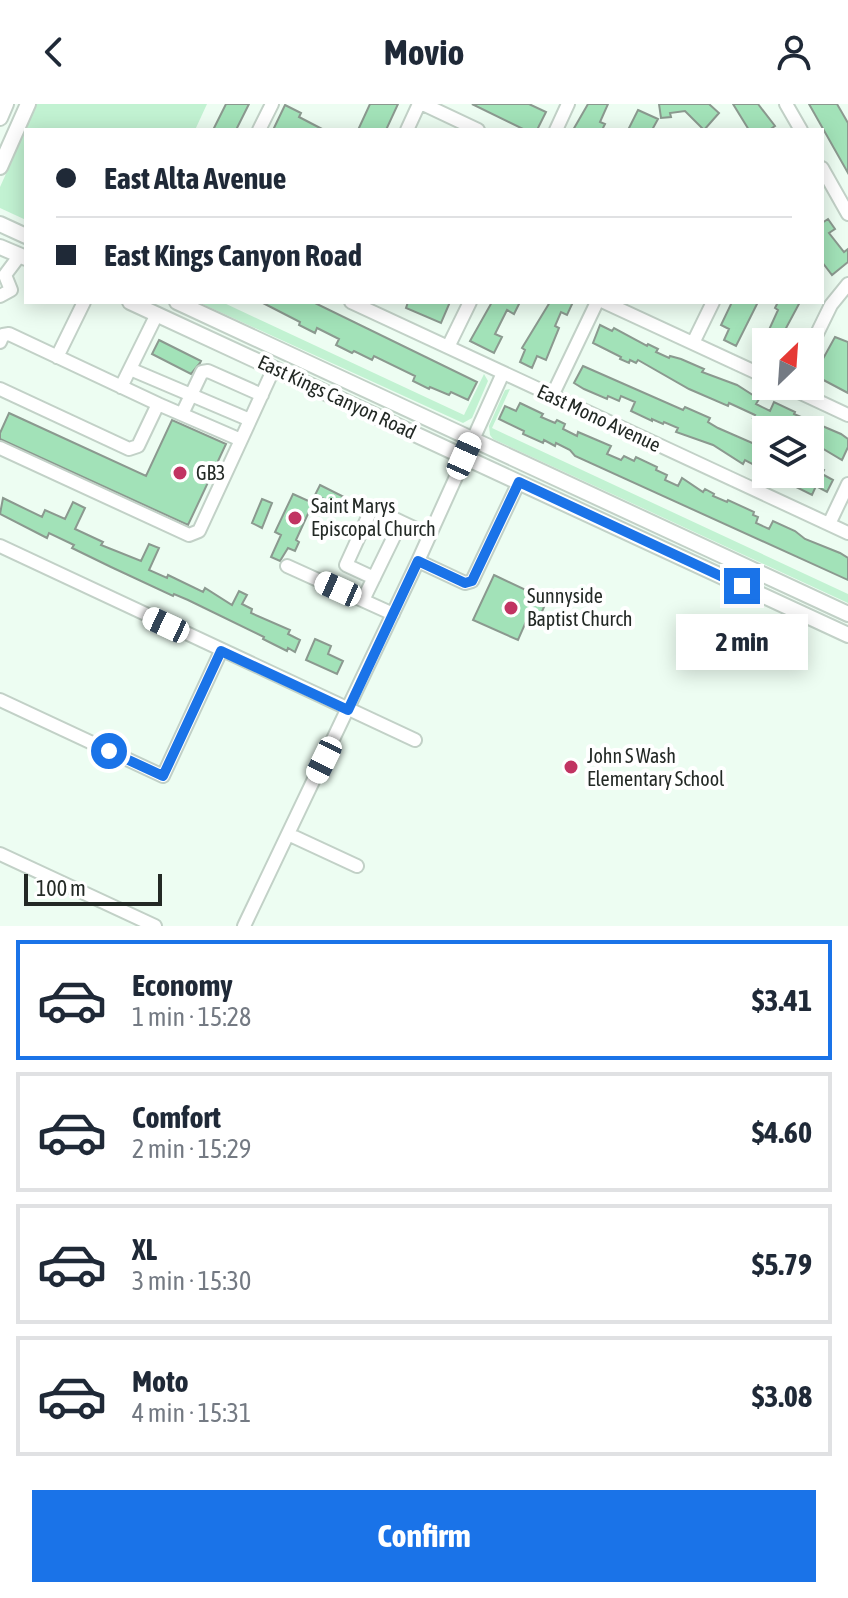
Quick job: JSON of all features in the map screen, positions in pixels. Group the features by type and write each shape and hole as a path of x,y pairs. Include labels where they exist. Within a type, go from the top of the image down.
{"main road":[{"path":"0,118 6,104"},
{"path":"0,167 28,104"},
{"path":"0,224 24,235"},
{"path":"0,247 23,256"},
{"name":"East Kings Canyon Road","path":"134,304 848,635"},
{"name":"East Kings Canyon Road","path":"181,304 848,614"},
{"path":"157,314 164,309 175,311 264,353 299,359"}],"street":[{"path":"260,128 272,104"},
{"path":"408,128 421,104 474,128"},
{"path":"557,128 568,104"},
{"path":"786,104 800,128"},
{"path":"824,172 848,214"},
{"path":"0,296 11,290 2,274 23,256"},
{"path":"820,328 831,305 848,284"},
{"path":"57,357 83,304"},
{"name":"East Mono Avenue","path":"355,304 848,533"},
{"path":"448,347 469,304"},
{"path":"552,396 596,304"},
{"path":"608,304 752,370"},
{"path":"693,343 712,304"},
{"path":"121,387 157,314"},
{"path":"0,342 3,335 9,334 241,440"},
{"path":"0,448 189,535 199,531 274,368"},
{"path":"130,369 250,420"},
{"path":"182,414 202,372 208,371 262,395"},
{"path":"244,926 418,561 503,373"},
{"path":"0,389 129,449 138,446 158,404"},
{"path":"817,400 848,415"},
{"path":"418,561 465,583 472,581 519,482"},
{"path":"829,524 848,484"},
{"path":"374,578 346,565 372,508 429,535"},
{"path":"363,600 401,522"},
{"path":"0,546 415,740"},
{"path":"287,566 393,614"},
{"path":"0,700 163,776 221,651"},
{"path":"288,834 357,866"},
{"path":"0,854 155,926"}],"green space":[{"path":"36,104 207,104 196,128 24,128 24,219 0,208 0,187 14,156 16,143"},
{"path":"202,304 226,304 464,415 484,374 488,381 472,418 463,423"},
{"path":"510,389 492,428 848,594 848,603 493,439 489,426 505,390"}],"building":[{"path":"226,104 249,104 237,128 214,128"},
{"path":"370,104 398,104 387,128 359,128"},
{"path":"472,104 529,104 546,112 538,128 521,128"},
{"path":"588,104 608,104 600,122 605,124 603,128 574,128"},
{"path":"659,104 709,104 719,113 706,128 685,111 661,118"},
{"path":"733,104 758,104 775,126 748,128"},
{"path":"809,104 837,104 848,123 848,173 824,128"},
{"path":"285,105 320,128 274,128"},
{"path":"638,110 658,119 653,128 629,128"},
{"path":"828,219 835,229 829,233 844,252 848,249 848,262 832,275 824,265 824,222"},
{"path":"265,304 317,304 477,382 468,400 451,392 449,395 429,389 413,381 415,376 374,356 372,360 354,351 352,353 336,345 339,339 317,328 315,333 299,325 300,322"},
{"path":"407,304 449,304 441,323 406,308"},
{"path":"491,304 519,304 514,314 507,310 495,334 502,337 494,353 470,341"},
{"path":"549,304 572,304 567,315 561,312 555,326 559,328 546,360 537,356 532,368 520,362 525,350 522,348"},
{"path":"731,304 757,304 736,346 724,340 729,329 721,325"},
{"path":"777,304 799,304 786,328 770,328 778,310 775,308"},
{"path":"600,325 612,331 614,328 658,349 656,352 681,359 704,369 702,372 737,385 752,395 752,400 758,400 756,404 770,411 774,402 799,416 754,416 689,389 638,360 636,363 630,360 629,363 620,359 593,343"},
{"path":"835,337 848,342 848,393 824,380 824,357"},
{"path":"159,340 200,363 191,374 152,354"},
{"path":"583,366 683,410 685,407 710,418 708,422 718,428 752,443 752,464 745,460 743,464 713,445 676,432 678,428 631,411 635,402 621,396 619,401 608,396 607,399 574,383"},
{"path":"520,403 543,414 541,417 565,424 563,429 577,436 578,432 611,446 607,454 621,460 624,456 634,461 636,457 657,467 656,470 667,475 665,480 678,486 682,478 703,492 705,489 713,496 754,512 753,515 758,517 756,523 769,529 773,521 805,539 840,553 848,558 848,580 575,456 556,443 555,446 544,440 543,443 523,434 524,431 499,419 505,406 516,411"},
{"path":"9,413 146,476 172,420 226,444 188,525 0,439"},
{"path":"824,427 848,439 842,460 824,449"},
{"path":"824,475 833,480 827,492 820,488 824,488"},
{"path":"320,485 344,497 340,506 315,495"},
{"path":"798,488 815,488 812,495"},
{"path":"293,494 313,503 296,540 299,542 295,551 288,548 280,561 271,557 281,535 275,532"},
{"path":"3,498 42,517 45,510 65,519 73,502 85,508 75,529 103,542 101,545 141,561 149,544 159,548 149,570 167,578 168,575 203,592 205,588 232,605 239,591 247,595 242,604 252,609 251,613 290,630 288,634 300,640 295,652 288,648 287,651 188,600 111,567 49,533 47,538 0,514"},
{"path":"262,499 272,503 262,528 252,523"},
{"name":"Sunnyside Baptist Church","path":"494,575 547,600 538,621 528,617 518,640 473,620"},
{"path":"315,639 331,646 328,654 343,661 337,674 306,660"}],"place":[{"name":"GB3","path":"180,473"},
{"name":"Saint Marys Episcopal Church","path":"295,518"},
{"name":"Sunnyside Baptist Church","path":"511,608"},
{"name":"John S Wash Elementary School","path":"571,767"}],"route":[{"path":"109,751 163,776 221,651 348,710 418,561 465,583 472,581 519,482 742,586"}]}
